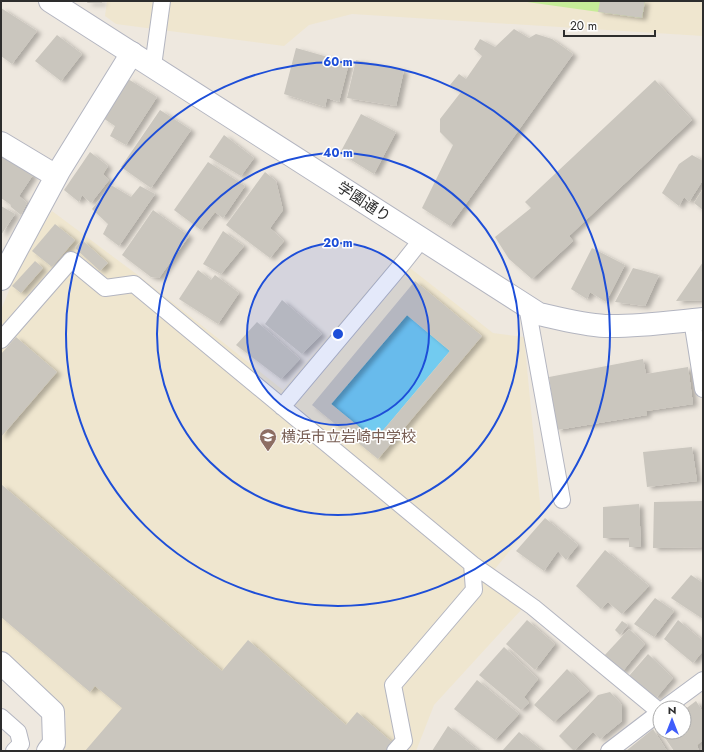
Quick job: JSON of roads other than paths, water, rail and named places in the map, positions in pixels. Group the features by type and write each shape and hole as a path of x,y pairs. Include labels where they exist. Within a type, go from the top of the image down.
{"street":[{"name":"学園通り","path":"50,1 132,52 539,314 571,322 605,326 646,325 697,320"},
{"path":"1,278 56,176 132,52"},
{"path":"1,143 56,176"},
{"path":"1,663 53,712 54,743 48,751"}],"lane":[{"path":"153,66 162,1"},
{"path":"282,407 422,239"},
{"path":"1,340 70,260 105,288 134,284 472,564 533,607 652,705"},
{"path":"527,306 562,500"},
{"path":"697,320 703,389"},
{"path":"395,751 404,741 393,685 474,590 472,564"},
{"path":"676,700 703,680"},
{"path":"1,717 18,732 21,744 14,751"},
{"path":"609,751 652,718"}],"water":[{"path":"407,315 450,351 375,440 331,404"}],"place":[{"name":"横浜市立岩崎中学校","path":"268,452"}]}
